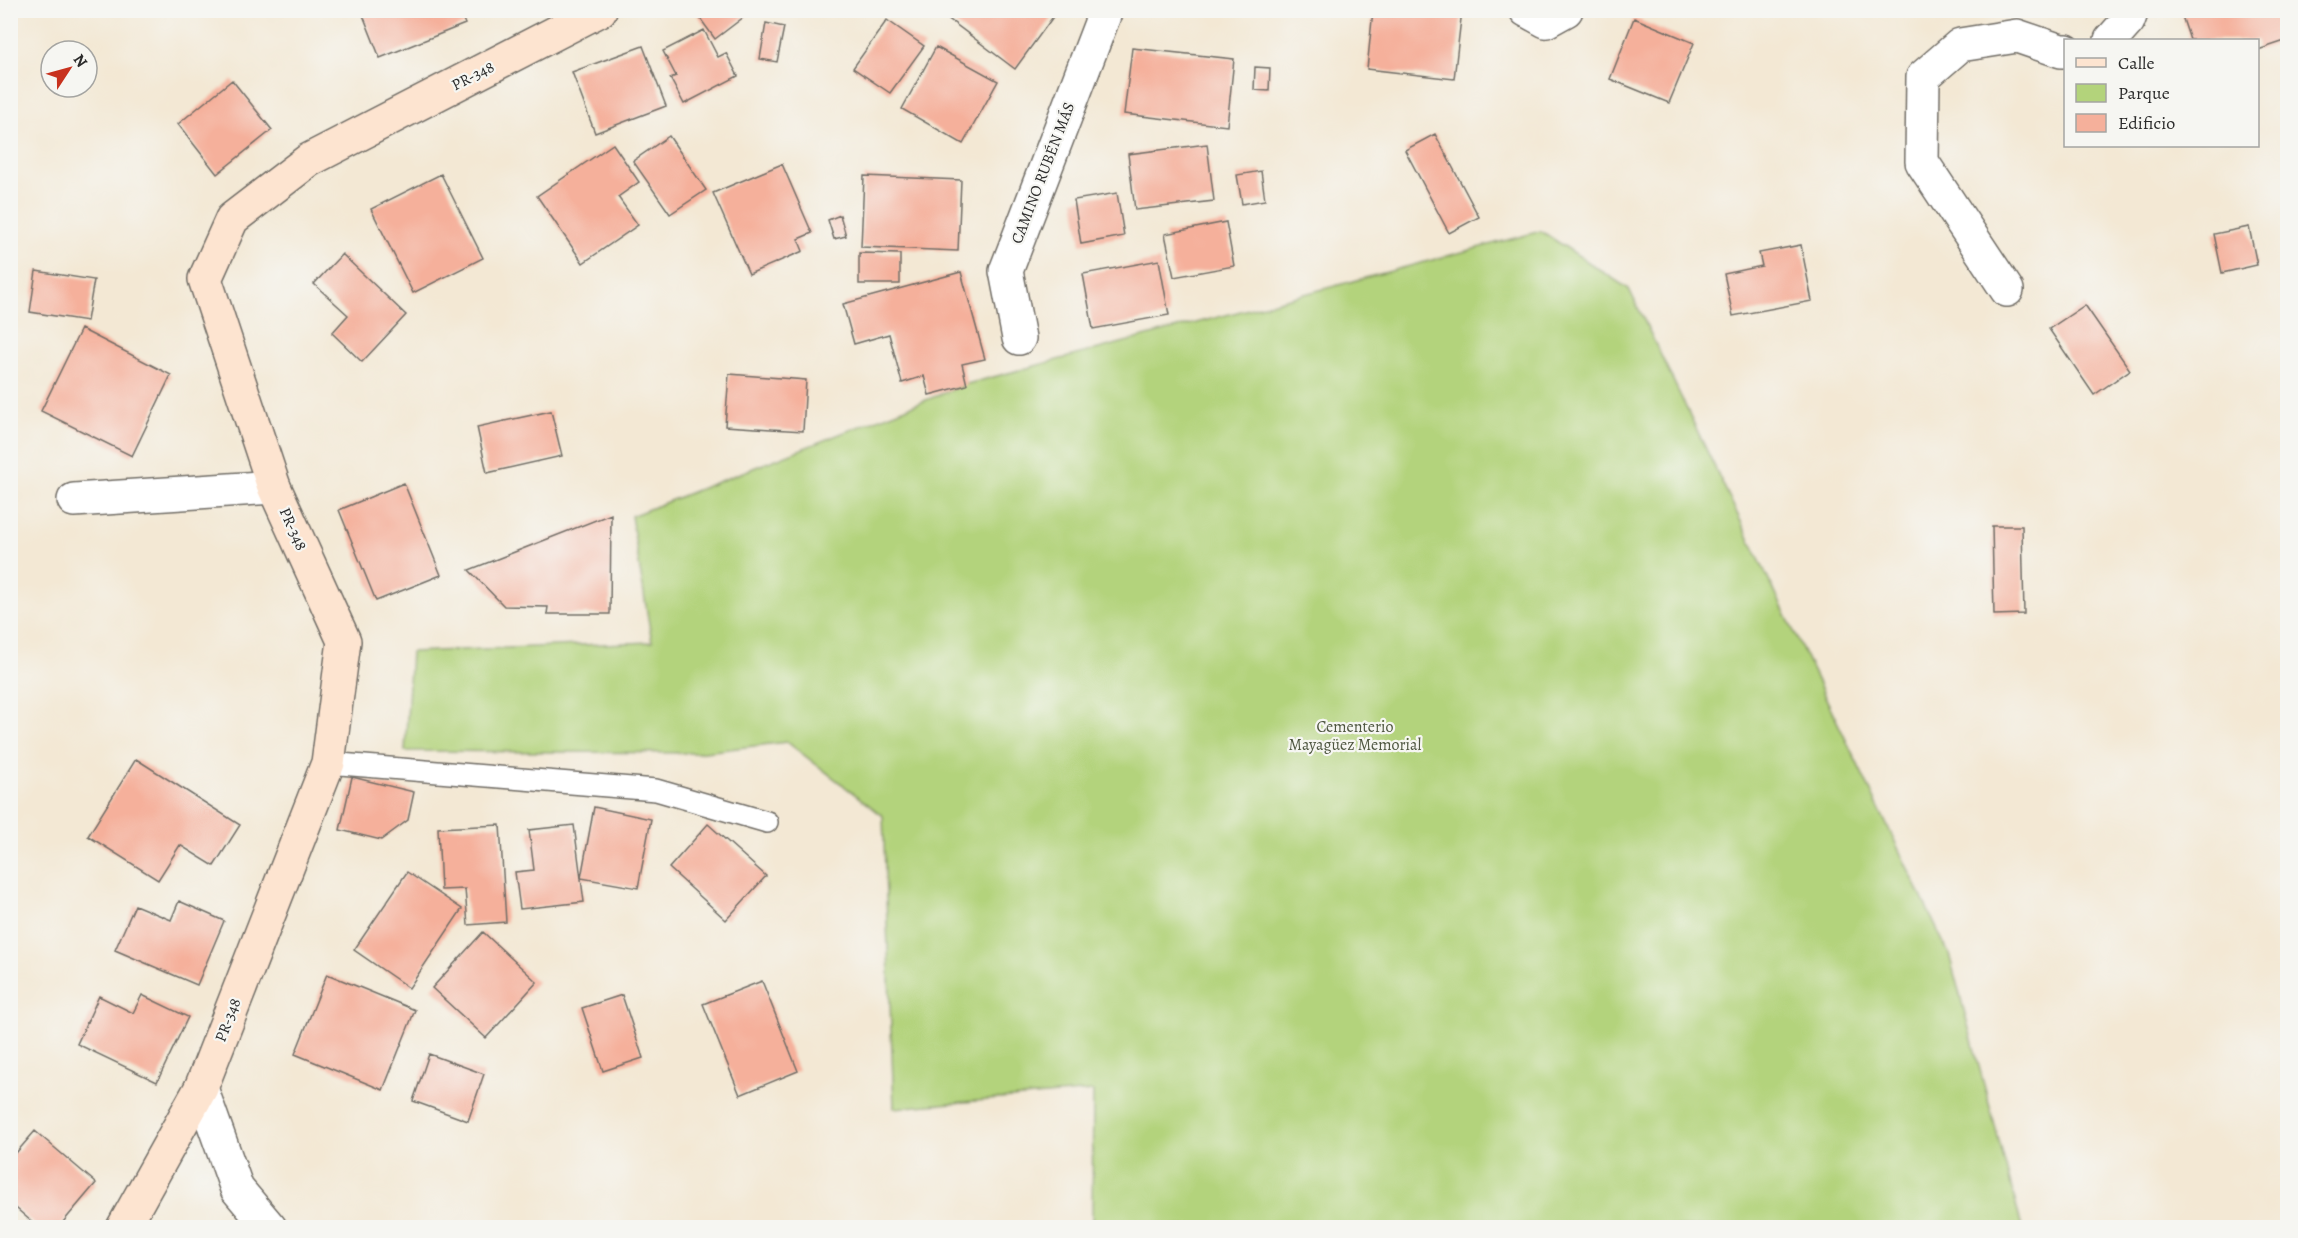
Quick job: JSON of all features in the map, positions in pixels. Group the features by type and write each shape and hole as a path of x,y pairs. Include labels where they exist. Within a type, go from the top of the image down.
{"street":[{"name":"PR-348","path":"123,1227 201,1088 328,763 344,640 274,487 205,279 232,219 309,160 600,10"},
{"name":"CAMINO RUBÉN MÁS","path":"1019,338 1006,271 1106,10"},
{"path":"1526,10 1546,21 1566,10"},
{"path":"2112,39 2128,21 2132,10"},
{"path":"2007,290 1922,162 1923,77 1960,45 2017,36 2064,51"},
{"path":"75,500 274,487"},
{"path":"201,1088 237,1189 270,1227"}],"lane":[{"path":"328,763 656,790 766,822"}],"green space":[{"name":"Cementerio Mayagüez Memorial","path":"1541,231 1629,289 1949,954 2022,1227 1092,1227 1093,1091 894,1108 883,816 787,742 696,753 405,751 411,652 652,642 631,516 967,384"}],"building":[{"path":"361,10 459,10 465,24 380,58"},
{"path":"694,10 753,10 715,39"},
{"path":"950,10 1058,10 1015,69 946,17"},
{"path":"1373,10 1462,10 1454,79 1367,69"},
{"path":"2180,10 2288,10 2288,40 2259,50 2259,39 2190,39"},
{"path":"1634,18 1694,43 1669,103 1610,79"},
{"path":"887,20 924,46 890,93 853,68"},
{"path":"766,23 784,27 777,62 760,59"},
{"path":"704,30 718,57 726,53 738,76 684,104 670,78 676,76 663,51"},
{"path":"643,46 666,106 595,133 572,72"},
{"path":"936,47 998,81 963,144 902,109"},
{"path":"1132,48 1234,59 1227,126 1124,114"},
{"path":"1255,67 1270,68 1269,91 1254,90"},
{"path":"232,80 272,130 217,174 178,124"},
{"path":"1435,134 1479,217 1449,233 1405,150"},
{"path":"669,136 706,190 670,214 633,161"},
{"path":"613,144 639,182 618,197 638,225 583,263 537,196"},
{"path":"1207,144 1214,201 1135,210 1128,154"},
{"path":"782,164 812,233 798,239 803,251 749,274 713,193"},
{"path":"1261,171 1265,200 1242,204 1237,175"},
{"path":"441,174 483,258 413,293 371,209"},
{"path":"864,176 961,180 958,251 861,247"},
{"path":"1117,193 1124,236 1081,244 1074,200"},
{"path":"840,215 846,236 834,239 828,220"},
{"path":"10,218 17,218 15,261 10,261"},
{"path":"1226,222 1234,266 1174,277 1165,234"},
{"path":"2249,227 2257,265 2222,273 2214,234"},
{"path":"1801,245 1812,301 1733,316 1724,274 1762,266 1759,253"},
{"path":"859,253 900,254 900,284 859,284"},
{"path":"342,254 406,315 362,362 332,333 348,315 314,284"},
{"path":"1159,260 1169,315 1093,329 1083,274"},
{"path":"36,271 94,280 87,321 30,312"},
{"path":"961,272 985,359 962,364 967,385 929,395 924,376 902,383 889,334 854,344 843,304"},
{"path":"2085,305 2130,370 2094,395 2049,329"},
{"path":"81,329 171,375 132,456 41,411"},
{"path":"729,374 806,380 803,431 725,426"},
{"path":"551,411 562,456 487,473 477,427"},
{"path":"404,483 441,575 376,601 339,510"},
{"path":"611,514 610,614 547,614 548,607 504,606 469,570"},
{"path":"1992,526 2022,526 2024,614 1994,615"},
{"path":"136,759 240,825 214,866 180,845 158,880 88,836"},
{"path":"352,777 414,792 408,820 381,840 340,830"},
{"path":"594,807 651,819 638,888 581,878"},
{"path":"708,824 766,876 726,920 669,868"},
{"path":"500,825 506,922 468,925 465,889 441,890 438,828"},
{"path":"574,825 584,902 520,909 515,872 534,870 529,830"},
{"path":"407,872 462,909 409,988 354,950"},
{"path":"179,901 224,921 197,985 115,950 135,905 171,920"},
{"path":"483,932 537,982 486,1038 432,988"},
{"path":"327,974 415,1010 383,1090 295,1054"},
{"path":"762,981 798,1071 740,1095 703,1004"},
{"path":"142,995 188,1017 157,1082 77,1044 99,996 133,1013"},
{"path":"622,995 643,1058 603,1071 582,1008"},
{"path":"429,1054 484,1074 468,1121 413,1101"},
{"path":"35,1131 96,1183 58,1228 39,1228 10,1203 10,1149 16,1153"}]}
